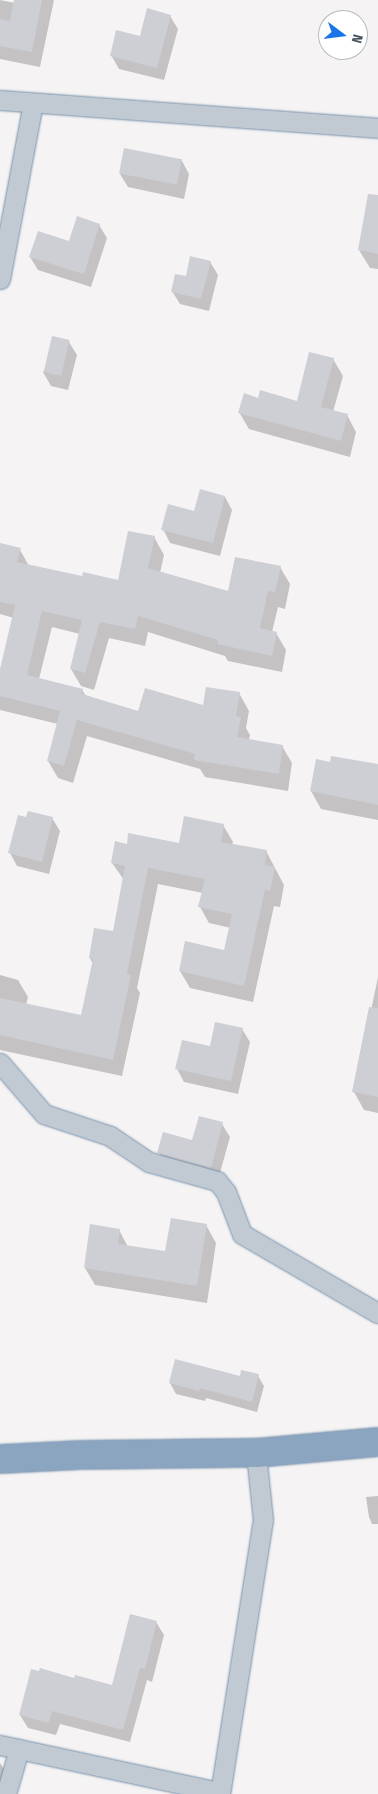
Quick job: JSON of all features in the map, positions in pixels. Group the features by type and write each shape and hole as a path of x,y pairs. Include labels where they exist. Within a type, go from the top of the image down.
{"highway":[{"path":"0,1459 80,1455 256,1453 378,1442"}],"street":[{"path":"0,100 378,128"},
{"path":"0,279 33,103"},
{"path":"0,1063 44,1114 110,1136 150,1162 217,1181 226,1192 242,1234 378,1313"},
{"path":"0,1745 220,1793 262,1520 256,1453"},
{"path":"6,1794 19,1749"}],"building":[{"path":"14,0 42,0 32,52 0,46 0,19 10,21"},
{"path":"147,8 171,15 157,68 110,56 116,30 140,36"},
{"path":"124,148 182,159 177,185 119,174"},
{"path":"368,194 378,195 378,254 358,250"},
{"path":"77,216 100,224 84,274 29,257 38,231 69,241"},
{"path":"190,256 211,261 201,299 171,292 175,274 186,276"},
{"path":"52,336 70,340 61,376 44,372"},
{"path":"309,352 334,358 321,407 348,414 341,441 238,413 244,393 258,398 260,390 297,401"},
{"path":"200,489 225,496 213,543 161,530 168,504 194,511"},
{"path":"128,531 155,536 148,568 228,591 235,557 281,566 275,592 268,591 260,628 277,632 272,656 217,644 218,640 138,616 135,629 100,622 85,673 70,669 82,620 42,611 27,675 83,689 82,694 138,711 145,688 203,705 206,687 240,692 236,716 241,717 237,737 283,745 279,774 194,760 195,754 77,720 64,766 47,761 60,711 0,696 0,669 15,605 0,602 0,543 21,548 17,562 82,576 83,572 118,580"},
{"path":"331,756 378,764 378,805 310,791 316,759 330,762"},
{"path":"28,811 53,817 42,862 8,853 18,815 26,817"},
{"path":"184,816 224,824 221,842 267,850 265,865 275,867 270,891 265,890 244,986 179,971 185,941 224,950 232,914 198,907 205,879 148,868 127,974 131,975 113,1060 0,1035 0,998 81,1015 93,959 89,958 94,928 113,931 125,866 111,863 115,841 127,844 128,833 179,843"},
{"path":"369,1007 378,1008 378,1097 352,1092"},
{"path":"215,1022 243,1028 231,1081 175,1069 182,1040 210,1046"},
{"path":"199,1116 223,1122 211,1168 157,1153 163,1132 192,1140"},
{"path":"171,1218 207,1224 197,1286 84,1268 90,1224 120,1229 118,1244 165,1251"},
{"path":"175,1359 240,1376 241,1370 259,1374 252,1402 200,1388 199,1391 169,1383"},
{"path":"130,1614 157,1621 145,1669 140,1668 123,1730 52,1711 49,1723 19,1715 31,1669 39,1671 40,1668 74,1678 75,1675 112,1685"}]}
